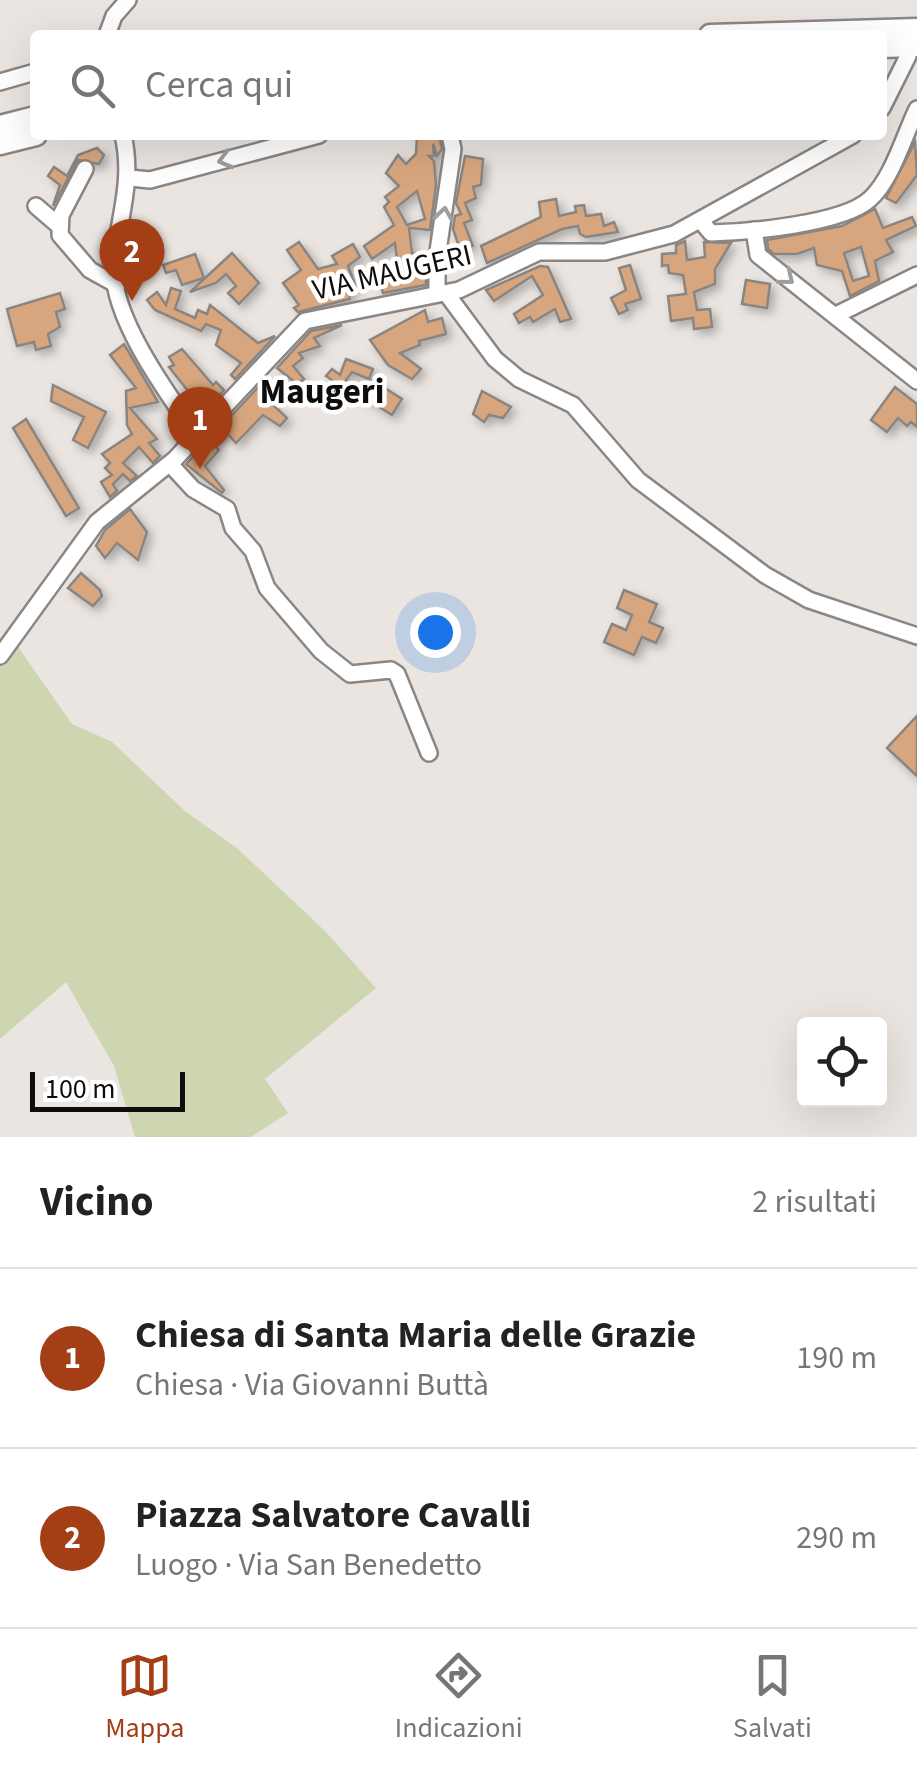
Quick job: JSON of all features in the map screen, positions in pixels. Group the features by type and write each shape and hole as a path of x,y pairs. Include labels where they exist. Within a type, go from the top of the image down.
{"highway":[{"path":"882,30 917,29"},
{"path":"887,47 912,51"},
{"path":"0,126 30,118"},
{"path":"0,144 30,136"}],"street":[{"path":"109,30 114,16 128,0"},
{"path":"887,98 912,51"},
{"path":"0,82 30,73"},
{"path":"706,227 754,230 862,205 879,188 916,114"},
{"path":"124,140 130,178 114,266 116,286 132,332 198,437"},
{"path":"130,178 150,180 300,140"},
{"path":"451,140 454,149 437,258 442,294 508,370 574,406 638,480 765,575 809,600 917,636"},
{"name":"VIA MAUGERI","path":"0,656 89,532 198,437 306,321 469,286 538,252 623,250 706,227 845,140"},
{"path":"58,226 84,170"},
{"path":"36,206 58,226 74,254 98,277 116,286"},
{"path":"754,230 758,255 917,381"},
{"path":"836,315 917,275"},
{"path":"469,286 465,302 469,322"},
{"path":"170,464 193,489 226,509 233,528 253,551 267,588 320,651 350,674 391,670 398,674 428,753"}],"green space":[{"path":"18,647 72,724 112,742 186,812 237,848 326,932 376,988 265,1079 288,1113 251,1137 135,1137 114,1066 66,982 0,1039 0,665"}],"building":[{"path":"417,140 440,140 442,149 437,156 433,144 434,156 429,156 434,161 436,185 430,230 409,228 412,253 426,253 426,285 383,293 379,279 387,277 386,270 397,260 395,243 372,259 364,246 394,225 384,207 389,202 385,197 399,186 386,173 398,155 406,164 416,154","holes":["417,191 425,219 407,225 397,207"]},
{"path":"915,142 917,175 896,203 886,198"},
{"path":"97,148 104,155 99,164 78,160 53,206 60,185 48,176 54,167 67,176 78,155"},
{"path":"465,156 483,159 481,185 473,187 476,198 465,203 472,220 464,223 473,246 460,250 453,229 455,216 461,214 456,203"},
{"path":"556,199 559,216 576,212 575,206 584,205 586,216 601,214 604,226 614,222 618,232 586,237 580,234 578,226 562,229 487,263 481,246 541,217 539,202"},
{"path":"875,209 883,228 912,217 916,226 886,240 893,252 875,261 879,281 850,296 842,271 817,265 814,248 797,254 774,254 768,249 767,240 842,226","holes":["861,247 869,276 853,281 844,253"]},
{"path":"685,241 687,260 705,257 704,242 731,243 715,269 715,284 694,292 697,310 710,309 712,327 694,329 693,318 671,321 668,296 686,294 683,275 669,273 668,265 662,266 662,254 676,253 676,245"},
{"path":"299,242 318,269 337,264 332,256 353,244 360,257 348,266 356,287 349,289 350,299 298,312 294,308 299,305 283,283 301,270 287,250"},
{"path":"232,253 259,283 239,304 228,293 236,286 226,274 216,283 190,292"},
{"path":"195,254 204,278 182,285 176,270 166,273 163,265"},
{"path":"630,265 641,299 625,304 628,310 619,314 611,298 626,290 619,268"},
{"path":"540,266 548,267 571,319 560,322 555,309 533,322 530,317 519,323 514,314 543,295 532,276 494,301 486,290"},
{"path":"746,280 770,284 767,308 742,304"},
{"path":"171,288 181,291 175,309 195,318 198,310 207,314 210,305 258,343 275,336 235,379 231,375 241,363 216,345 221,330 206,324 201,331 155,310 147,300 157,292 166,305"},
{"path":"60,293 65,309 56,312 60,327 48,334 51,346 36,350 34,342 17,346 7,309"},
{"path":"425,310 428,322 442,318 446,334 419,341 420,345 400,353 421,369 412,379 388,365 370,340"},
{"path":"342,325 314,338 320,346 299,353 303,358 293,366 304,379 297,384 277,368 311,331"},
{"path":"124,344 158,402 130,408 157,439 149,443 160,456 153,463 139,447 123,463 137,476 130,481 123,474 113,484 117,491 110,497 101,482 112,475 105,468 110,463 102,454 132,434 127,425 126,391 136,388 110,355"},
{"path":"182,349 213,385 216,382 224,390 198,418 183,395 188,391 169,367 174,365 169,357"},
{"path":"346,359 373,369 369,379 352,372 335,395 336,383 326,376 332,369 340,375"},
{"path":"266,379 272,384 267,399 287,418 280,426 263,415 236,443 225,431 213,444 219,450 205,466 224,490 222,493 186,464"},
{"path":"372,380 402,399 392,415 362,396"},
{"path":"53,385 106,412 88,448 73,440 84,417 51,401"},
{"path":"895,387 917,404 917,427 911,422 907,426 898,418 887,432 871,420"},
{"path":"482,391 511,407 503,418 489,415 484,422 473,414"},
{"path":"26,419 79,508 66,516 13,428"},
{"path":"130,509 147,532 138,560 117,543 105,558 96,546 105,530"},
{"path":"81,573 100,590 102,596 93,606 68,588"},
{"path":"624,590 657,604 649,622 663,628 656,643 642,637 634,655 604,642 612,624 626,630 632,615 617,608"},
{"path":"917,716 917,776 887,748"}],"place":[{"name":"Piazza Salvatore Cavalli","path":"132,301"},
{"name":"Chiesa di Santa Maria delle Grazie","path":"200,469"}],"district":[{"name":"Maugeri","path":"322,391"}]}
